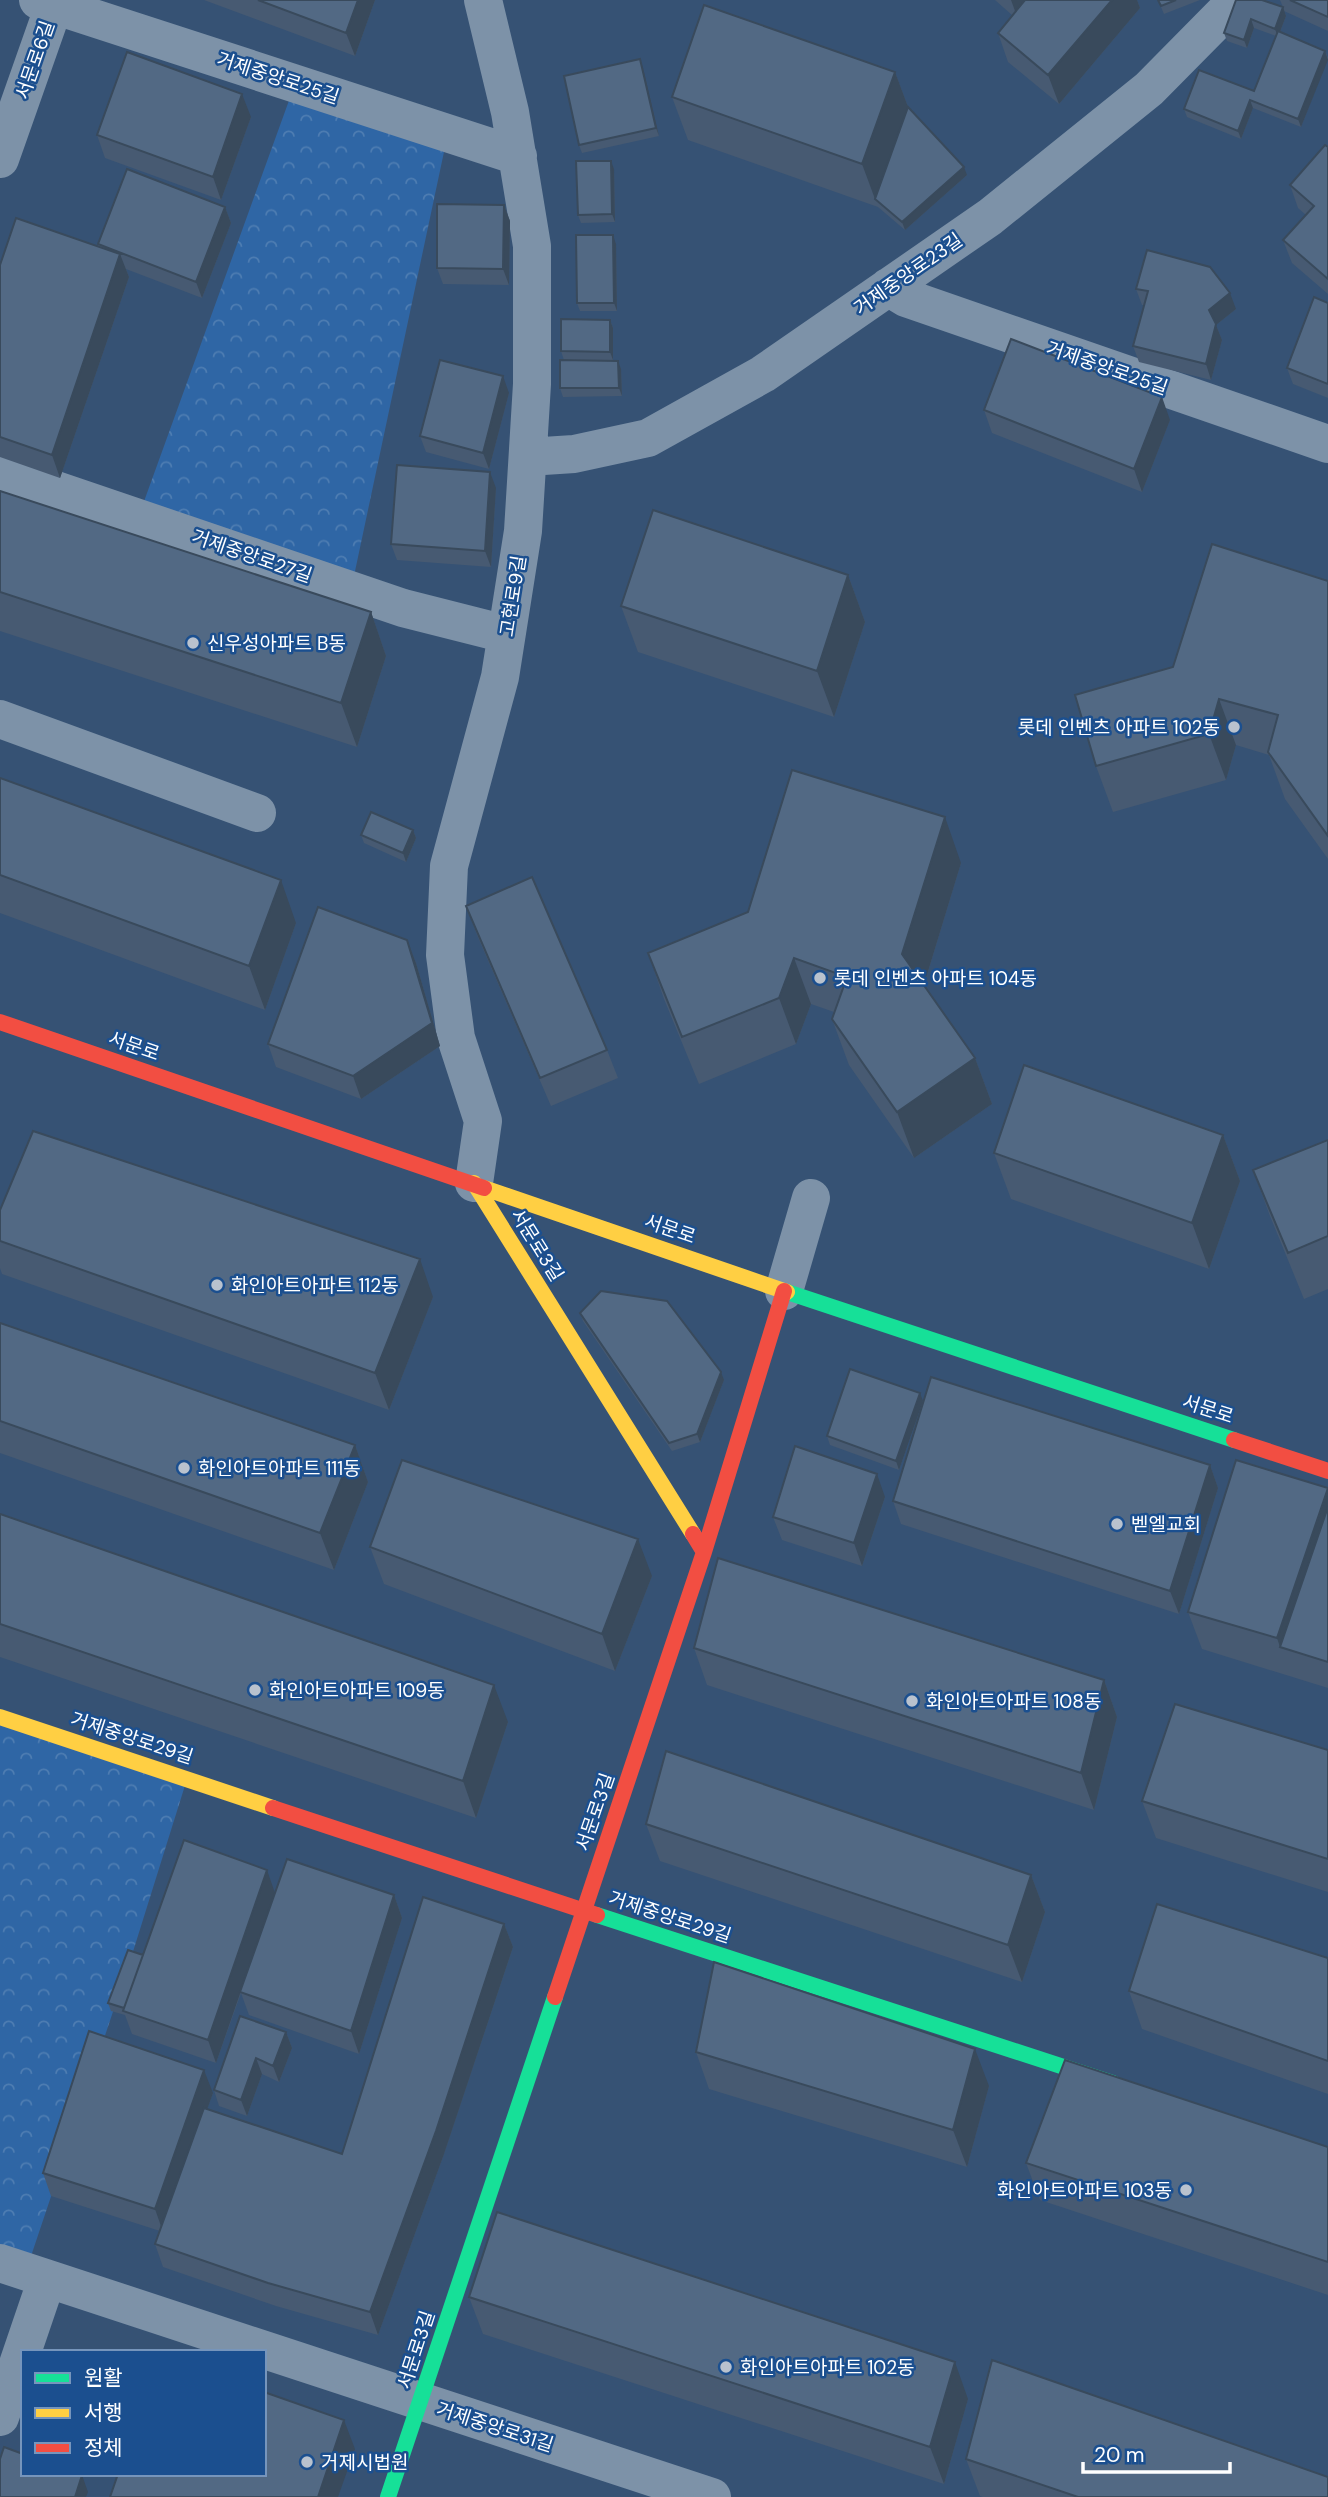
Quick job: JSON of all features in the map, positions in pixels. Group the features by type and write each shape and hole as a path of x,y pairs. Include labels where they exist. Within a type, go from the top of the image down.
{"street":[{"name":"고현로9길","path":"474,1184 483,1121 456,1038 444,955 449,866 500,677 523,531 532,384 532,246 510,112 484,0"},
{"name":"거제중앙로23길","path":"528,457 574,454 648,438 763,374 990,217 1150,89 1237,0"},
{"name":"거제중앙로25길","path":"49,2 517,156"},
{"name":"서문로6길","path":"0,159 49,2"},
{"name":"거제중앙로25길","path":"888,287 906,298 1328,444"},
{"name":"거제중앙로27길","path":"0,471 403,608 506,635"},
{"path":"0,719 257,813"},
{"name":"서문로","path":"0,1022 784,1291 1328,1472"},
{"name":"서문로3길","path":"388,2497 704,1552 474,1184"},
{"path":"704,1552 811,1198"},
{"name":"거제중앙로29길","path":"0,1717 584,1911 1133,2089"},
{"name":"거제중앙로31길","path":"0,2263 261,2350"},
{"path":"23,2350 47,2279"},
{"name":"거제중앙로31길","path":"266,2352 712,2497"},
{"path":"0,2417 21,2355"}],"green space":[{"path":"295,84 448,133 351,590 138,518"},
{"path":"0,1717 187,1779 131,1958 26,2271 0,2263"}],"building":[{"path":"258,0 358,0 346,33"},
{"path":"1025,0 1112,0 1048,75 998,33"},
{"path":"1158,0 1176,0 1161,6"},
{"path":"1236,0 1262,0 1283,7 1275,29 1251,19 1244,40 1224,33"},
{"path":"1290,0 1328,0 1328,17"},
{"path":"704,5 895,72 862,164 672,97"},
{"path":"1278,31 1325,51 1298,119 1250,100 1238,131 1184,109 1199,70 1254,91"},
{"path":"127,52 242,94 213,177 97,135"},
{"path":"640,59 656,128 579,145 564,76"},
{"path":"908,107 964,167 902,222 875,199"},
{"path":"1325,145 1328,147 1328,279 1283,240 1314,206 1290,185"},
{"path":"576,161 611,161 612,214 578,215"},
{"path":"127,169 225,207 196,282 98,244"},
{"path":"437,204 504,205 503,269 437,268"},
{"path":"16,218 120,254 52,455 0,437 0,265"},
{"path":"576,235 613,235 614,303 577,303"},
{"path":"1147,250 1210,267 1230,293 1209,310 1216,324 1206,364 1133,346 1148,291 1136,289"},
{"path":"1314,297 1328,303 1328,384 1287,368"},
{"path":"561,319 610,320 610,352 561,351"},
{"path":"1011,339 1162,397 1134,469 984,410"},
{"path":"440,360 503,376 483,453 420,436"},
{"path":"560,360 618,361 619,388 560,388"},
{"path":"397,465 490,472 485,551 391,544"},
{"path":"0,491 371,612 341,703 0,592"},
{"path":"653,510 848,575 817,671 621,606"},
{"path":"1212,544 1328,581 1328,836 1268,752 1278,715 1219,699 1209,734 1096,766 1075,695 1173,667"},
{"name":"롯데 인벤츠 아파트 104동","path":"792,770 945,817 902,954 975,1058 897,1112 832,1019 847,977 794,958 779,998 682,1037 648,953 748,912"},
{"path":"0,778 281,880 249,966 0,875"},
{"path":"371,812 413,830 403,853 361,835"},
{"path":"532,877 607,1050 540,1078 466,906"},
{"path":"318,907 407,940 432,1023 353,1076 268,1044"},
{"path":"1024,1065 1223,1135 1192,1223 994,1153"},
{"name":"화인아트아파트 112동","path":"33,1131 420,1259 375,1373 0,1241 0,1210"},
{"path":"1328,1140 1328,1236 1288,1253 1253,1170"},
{"path":"601,1291 667,1301 721,1372 697,1434 669,1443 580,1313"},
{"name":"화인아트아파트 111동","path":"0,1323 355,1445 320,1533 0,1421"},
{"path":"850,1369 920,1393 896,1461 827,1436"},
{"path":"931,1377 1210,1465 1170,1591 893,1501"},
{"path":"795,1446 877,1474 854,1543 773,1517"},
{"name":"화인아트아파트 111동","path":"402,1460 638,1539 602,1634 370,1547"},
{"path":"1236,1460 1328,1488 1277,1638 1188,1612"},
{"path":"1328,1507 1328,1662 1280,1647"},
{"name":"화인아트아파트 109동","path":"0,1514 494,1685 463,1781 0,1624"},
{"name":"화인아트아파트 108동","path":"718,1558 1104,1680 1081,1773 694,1648"},
{"path":"1175,1704 1328,1750 1328,1859 1142,1801"},
{"path":"666,1751 1031,1875 1008,1945 646,1824"},
{"path":"184,1840 267,1870 208,2040 123,2011"},
{"path":"287,1859 394,1895 351,2031 240,1992"},
{"path":"423,1897 504,1924 436,2131 370,2312 268,2283 155,2244 204,2108 342,2154"},
{"path":"1157,1904 1328,1958 1328,2061 1129,1991"},
{"path":"128,1950 143,1955 124,2008 108,2003"},
{"path":"714,1962 975,2049 953,2130 696,2052"},
{"path":"240,2016 286,2032 273,2066 256,2058 241,2100 214,2090"},
{"path":"89,2031 204,2070 155,2209 43,2173"},
{"name":"화인아트아파트 103동","path":"1065,2060 1328,2147 1328,2262 1026,2163"},
{"name":"화인아트아파트 102동","path":"497,2212 955,2362 930,2447 469,2297"},
{"path":"992,2360 1328,2477 1328,2497 1078,2497 966,2459"},
{"name":"거제시법원","path":"266,2393 344,2420 318,2497 110,2497 117,2476 266,2476"},
{"path":"4,2447 21,2453 21,2476 82,2476 75,2497 0,2497 0,2459"}],"traffic: fast":[{"path":"787,1292 1234,1440"},
{"path":"597,1915 1113,2083"},
{"path":"388,2497 555,1997"}],"traffic: slow":[{"path":"474,1183 693,1534"},
{"path":"484,1188 787,1292"},
{"path":"0,1717 273,1808"}],"traffic: jam":[{"path":"0,1022 484,1188"},
{"path":"704,1552 784,1291"},
{"path":"1234,1440 1328,1471"},
{"path":"555,1997 704,1552 693,1534"},
{"path":"273,1808 597,1915"}],"place":[{"name":"신우성아파트 B동","path":"193,643"},
{"name":"롯데 인벤츠 아파트 102동","path":"1234,727"},
{"name":"롯데 인벤츠 아파트 104동","path":"820,978"},
{"name":"화인아트아파트 112동","path":"217,1285"},
{"name":"화인아트아파트 111동","path":"184,1468"},
{"name":"벧엘교회","path":"1117,1524"},
{"name":"화인아트아파트 109동","path":"255,1690"},
{"name":"화인아트아파트 108동","path":"912,1701"},
{"name":"화인아트아파트 103동","path":"1186,2190"},
{"name":"화인아트아파트 102동","path":"726,2367"},
{"name":"거제시법원","path":"307,2462"}]}
